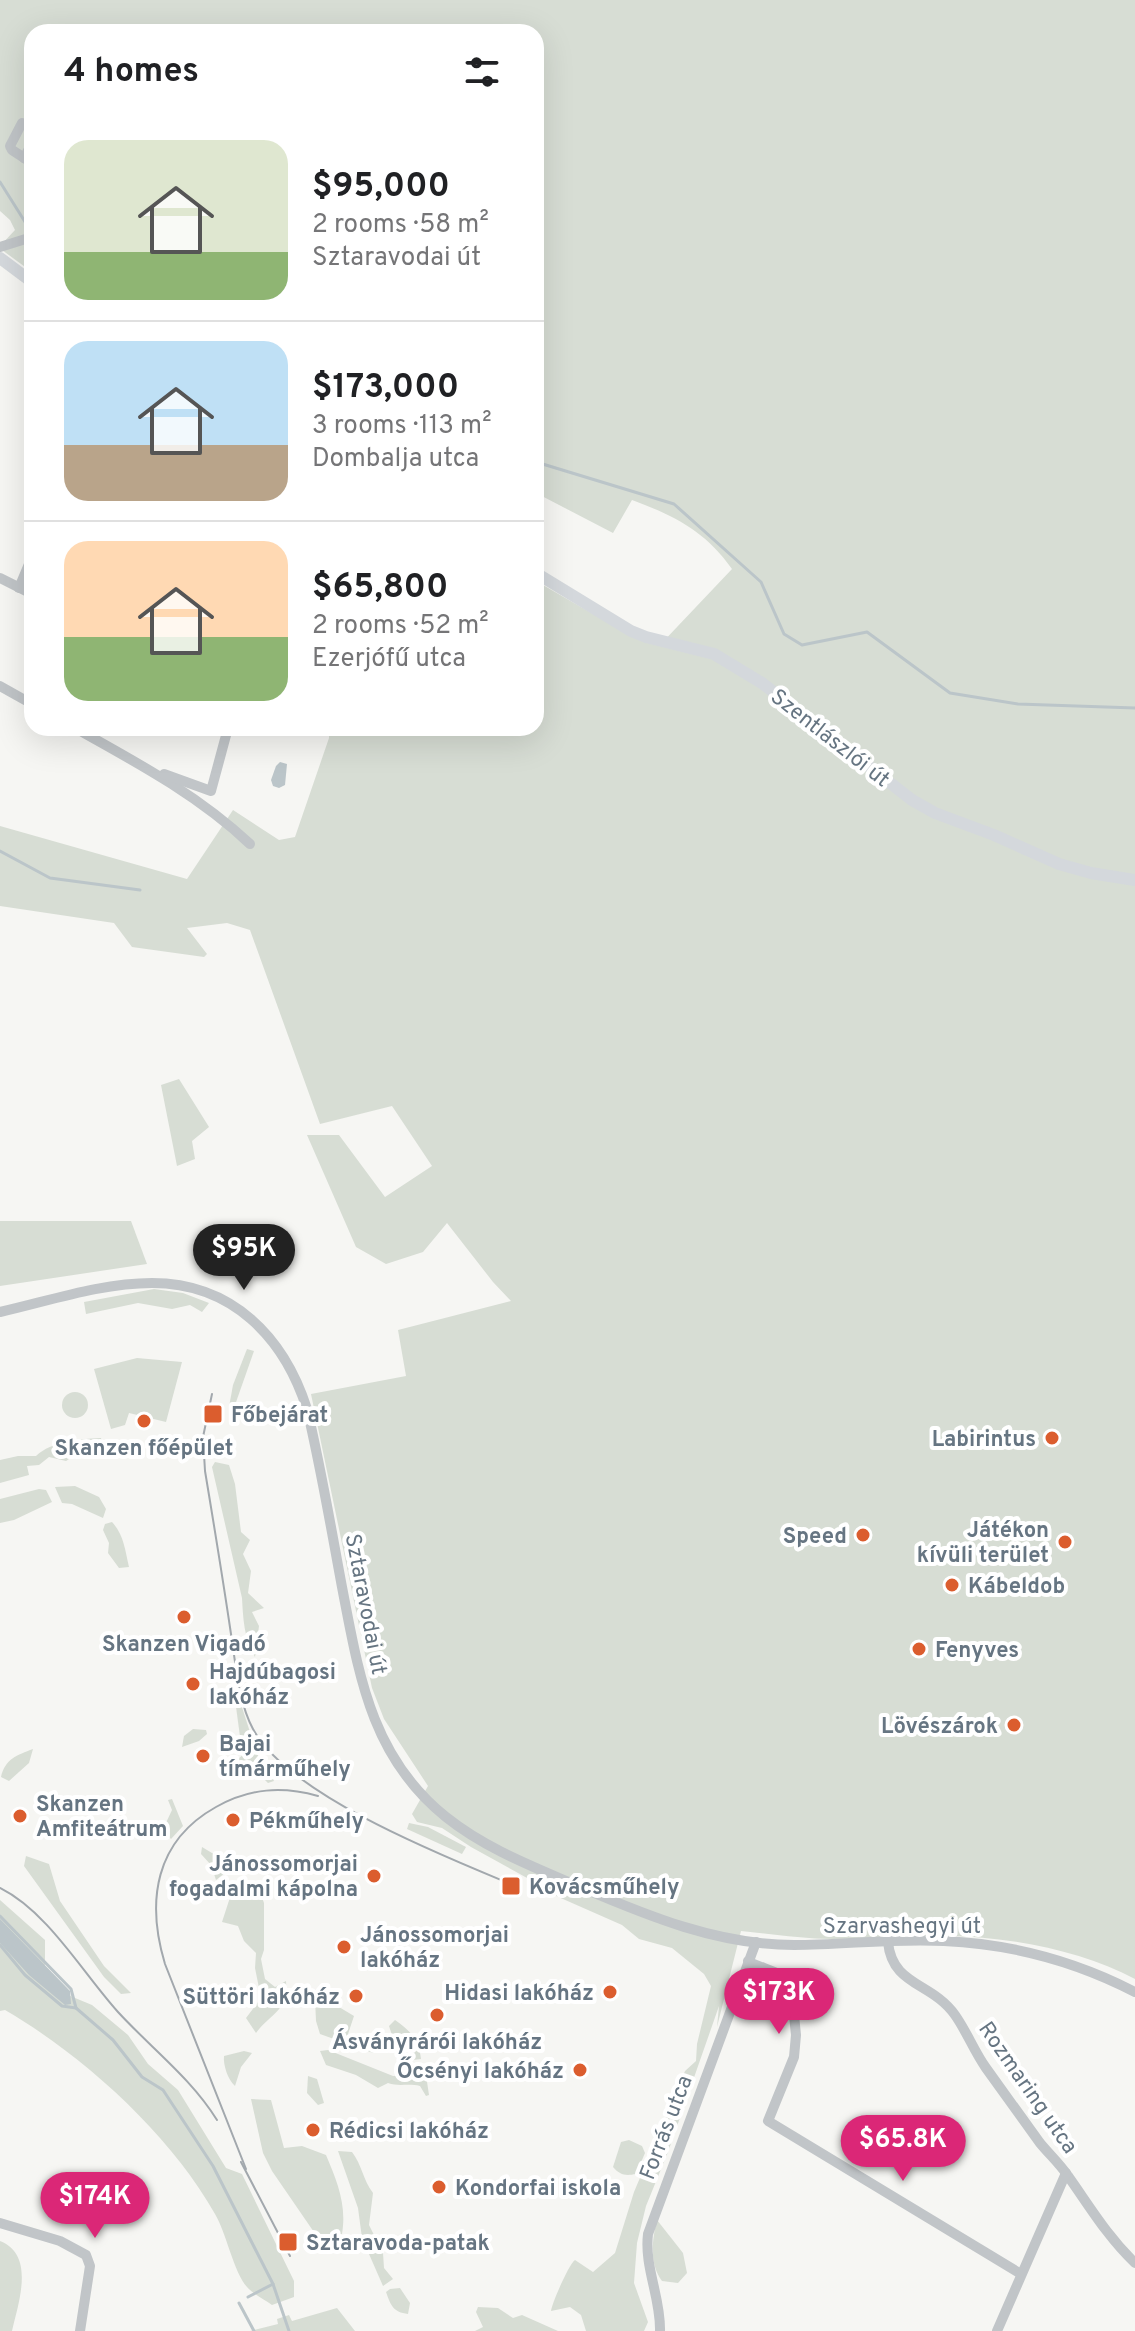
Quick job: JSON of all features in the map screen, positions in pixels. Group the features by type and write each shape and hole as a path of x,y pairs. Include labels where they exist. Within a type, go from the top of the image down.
{"main road":[{"path":"0,258 24,276"},
{"name":"Szentlászlói út","path":"544,578 631,631 714,654 762,683 912,800 935,813 1059,864 1135,880"}],"street":[{"path":"22,123 10,146 24,158"},
{"path":"0,247 24,240"},
{"path":"19,588 24,576"},
{"path":"0,578 24,590"},
{"path":"0,686 24,700"},
{"path":"90,736 154,770 211,791 226,736"},
{"path":"154,770 250,844"},
{"name":"Sztaravodai út","path":"0,1312 111,1287 152,1283 181,1285 201,1291 252,1319 269,1335 298,1382 315,1441 365,1698 383,1740 408,1777 447,1818 521,1862 657,1919 705,1933 756,1942"},
{"name":"Szarvashegyi út","path":"756,1942 804,1945 942,1941 1024,1950 1069,1963 1135,1992"},
{"name":"Forrás utca","path":"660,2331 657,2296 647,2253 647,2235 756,1942"},
{"name":"Rozmaring utca","path":"888,1942 894,1966 936,1995 954,2013 983,2064 1066,2173 1111,2240 1135,2263"},
{"path":"748,1961 772,1974 788,1977 791,1985 796,2035 794,2057 768,2121 1021,2274"},
{"path":"997,2331 1066,2173"},
{"path":"0,2223 60,2241 86,2255 90,2266 80,2331"}],"shaded area":[{"path":"0,0 1135,0 1135,1979 1090,1959 1013,1941 962,1936 821,1939 741,1931 717,2027 719,2006 646,2206 637,2243 634,2283 648,2322 644,2331 586,2331 581,2315 570,2307 551,2311 561,2284 575,2260 593,2272 615,2253 634,2192 685,2071 696,2061 711,1986 704,1974 672,1948 639,1939 622,1925 538,1888 538,1884 442,1828 417,1822 412,1814 428,1786 384,1719 372,1688 311,1394 406,1376 398,1330 511,1301 447,1223 423,1252 386,1264 356,1247 307,1135 339,1135 385,1197 432,1166 392,1106 320,1124 250,930 227,923 187,928 207,954 204,957 132,947 114,923 0,906 0,826 187,879 233,810 279,840 295,837 329,736 544,736 544,586 619,629 659,646 732,569 711,544 688,526 648,506 632,500 613,533 544,497 544,24 24,24 24,266 2,250 1,245 15,230 0,211"},
{"path":"280,762 287,764 285,785 279,788 273,786 271,780"},
{"path":"179,1079 209,1127 192,1141 195,1159 177,1166 161,1085"},
{"path":"0,1221 131,1221 147,1264 0,1286"},
{"path":"154,1289 183,1293 209,1303 202,1312 190,1305 172,1309 138,1303 86,1314 84,1302"},
{"path":"247,1349 254,1351 235,1405 229,1407 233,1385"},
{"path":"137,1358 182,1362 166,1422 129,1413 125,1425 111,1429 94,1369"},
{"path":"75,1392 84,1396 88,1405 84,1414 75,1418 66,1414 62,1405 66,1396"},
{"path":"101,1438 103,1446 99,1451 84,1449 66,1461 49,1457 39,1465 27,1466 29,1475 0,1483 0,1460 36,1456 58,1444"},
{"path":"215,1462 229,1465 235,1484 241,1532 250,1540 243,1554 251,1571 248,1593 264,1608 252,1612 259,1626 255,1657 248,1643 242,1598 212,1467"},
{"path":"75,1486 99,1497 106,1509 103,1518 72,1504 62,1503 55,1487"},
{"path":"46,1490 52,1502 14,1520 0,1523 0,1499"},
{"path":"112,1522 122,1537 129,1567 119,1568 108,1553 109,1543 103,1530 105,1524"},
{"path":"234,1692 237,1692 250,1732 241,1744"},
{"path":"193,1729 206,1730 207,1734 199,1741 182,1747 184,1736"},
{"path":"251,1748 266,1764 274,1781 268,1783 260,1775 248,1777 232,1771 238,1759"},
{"path":"33,1749 29,1763 9,1781 1,1777 9,1762"},
{"path":"172,1799 183,1826 171,1839 167,1835 170,1830 164,1827 172,1810 168,1800"},
{"path":"409,1823 428,1827 466,1847 462,1854 407,1829"},
{"path":"202,1847 222,1859 225,1873 216,1880 211,1865 201,1854"},
{"path":"26,1856 49,1864 60,1901 104,1966 131,1993 121,1994 104,1977 24,1866"},
{"path":"235,1882 251,1884 251,1887 259,1889 264,1903 264,1950 261,1959 265,1979 275,1987 286,1981 282,2006 256,2033 246,2018 261,1998 255,1968 256,1953 244,1941 238,1926 222,1922"},
{"path":"0,1900 45,1940 45,1975 63,1993 92,2005 128,2035 148,2064 178,2090 226,2168 242,2174 294,2281 294,2297 272,2305 249,2290 242,2281 215,2214 196,2184 150,2126 65,2050 5,2010 0,2011"},
{"path":"0,1919 70,1991 71,2004 65,2005 29,1975 0,1943"},
{"path":"315,1999 334,2004 354,2016 348,2034 362,2043 364,2035 374,2035 378,2046 373,2053 320,2034"},
{"path":"395,2020 413,2036 421,2059 404,2061 410,2044 393,2038 389,2026"},
{"path":"328,2050 393,2076 426,2075 429,2095 426,2096 416,2085 388,2083 378,2088 356,2075 326,2065 320,2051"},
{"path":"244,2051 252,2053 241,2067 235,2086 226,2072 224,2056"},
{"path":"308,2076 317,2079 324,2103 318,2105 307,2093"},
{"path":"251,2099 271,2100 284,2148 302,2146 326,2155 342,2203 342,2234 318,2238 272,2171 263,2153"},
{"path":"629,2140 642,2146 645,2153 636,2174 626,2175 613,2167 621,2142"},
{"path":"338,2151 352,2152 373,2193 369,2225 383,2253 384,2268 393,2279 383,2286 362,2238 358,2208"},
{"path":"657,2220 683,2253 687,2273 678,2283 662,2281 655,2267 653,2243"},
{"path":"0,2241 18,2257 21,2269 22,2281 12,2331 0,2331"},
{"path":"400,2288 410,2303 408,2314 393,2308 386,2292"},
{"path":"478,2307 498,2308 513,2318 522,2315 558,2331 475,2331 483,2327 476,2312"},
{"path":"337,2308 355,2331 250,2331 278,2324 277,2319 289,2315 292,2321"}],"waterway":[{"path":"0,182 24,220"},
{"path":"544,464 674,504 761,582 784,634 802,645 867,632 950,693 1018,704 1135,708"},
{"path":"0,851 50,878 140,890"},
{"path":"0,1916 71,1989 76,2008"},
{"name":"Sztaravoda-patak","path":"0,1945 25,1975 62,2006 76,2008 113,2040 142,2077 163,2090 213,2166 273,2284 289,2331"},
{"path":"248,2297 273,2284"},
{"path":"239,2303 254,2331"}],"tram line":[{"path":"212,1394 203,1437 205,1471 238,1683 253,1729 272,1754 334,1801 413,1842 518,1887"},
{"path":"246,2169 165,1964 156,1918 160,1875 180,1837 216,1807 241,1796 266,1791 292,1791 318,1796"},
{"path":"0,1888 49,1927 118,2012 183,2077 217,2120"},
{"path":"241,2162 290,2256"}],"place":[{"name":"Főbejárat","path":"213,1414"},
{"name":"Skanzen főépület","path":"144,1421"},
{"name":"Labirintus","path":"1052,1438"},
{"name":"Speed","path":"863,1535"},
{"name":"Játékon kívüli terület","path":"1065,1542"},
{"name":"Kábeldob","path":"952,1585"},
{"name":"Skanzen Vigadó","path":"184,1617"},
{"name":"Fenyves","path":"919,1649"},
{"name":"Hajdúbagosi lakóház","path":"193,1684"},
{"name":"Lövészárok","path":"1014,1725"},
{"name":"Bajai tímárműhely","path":"203,1756"},
{"name":"Skanzen Amfiteátrum","path":"20,1816"},
{"name":"Pékműhely","path":"233,1820"},
{"name":"Jánossomorjai fogadalmi kápolna","path":"374,1876"},
{"name":"Kovácsműhely","path":"511,1886"},
{"name":"Jánossomorjai lakóház","path":"344,1947"},
{"name":"Hidasi lakóház","path":"610,1992"},
{"name":"Süttöri lakóház","path":"356,1996"},
{"name":"Ásványrárói lakóház","path":"437,2015"},
{"name":"Őcsényi lakóház","path":"580,2070"},
{"name":"Rédicsi lakóház","path":"313,2130"},
{"name":"Kondorfai iskola","path":"439,2187"},
{"name":"Sztaravoda-patak","path":"288,2242"}]}
